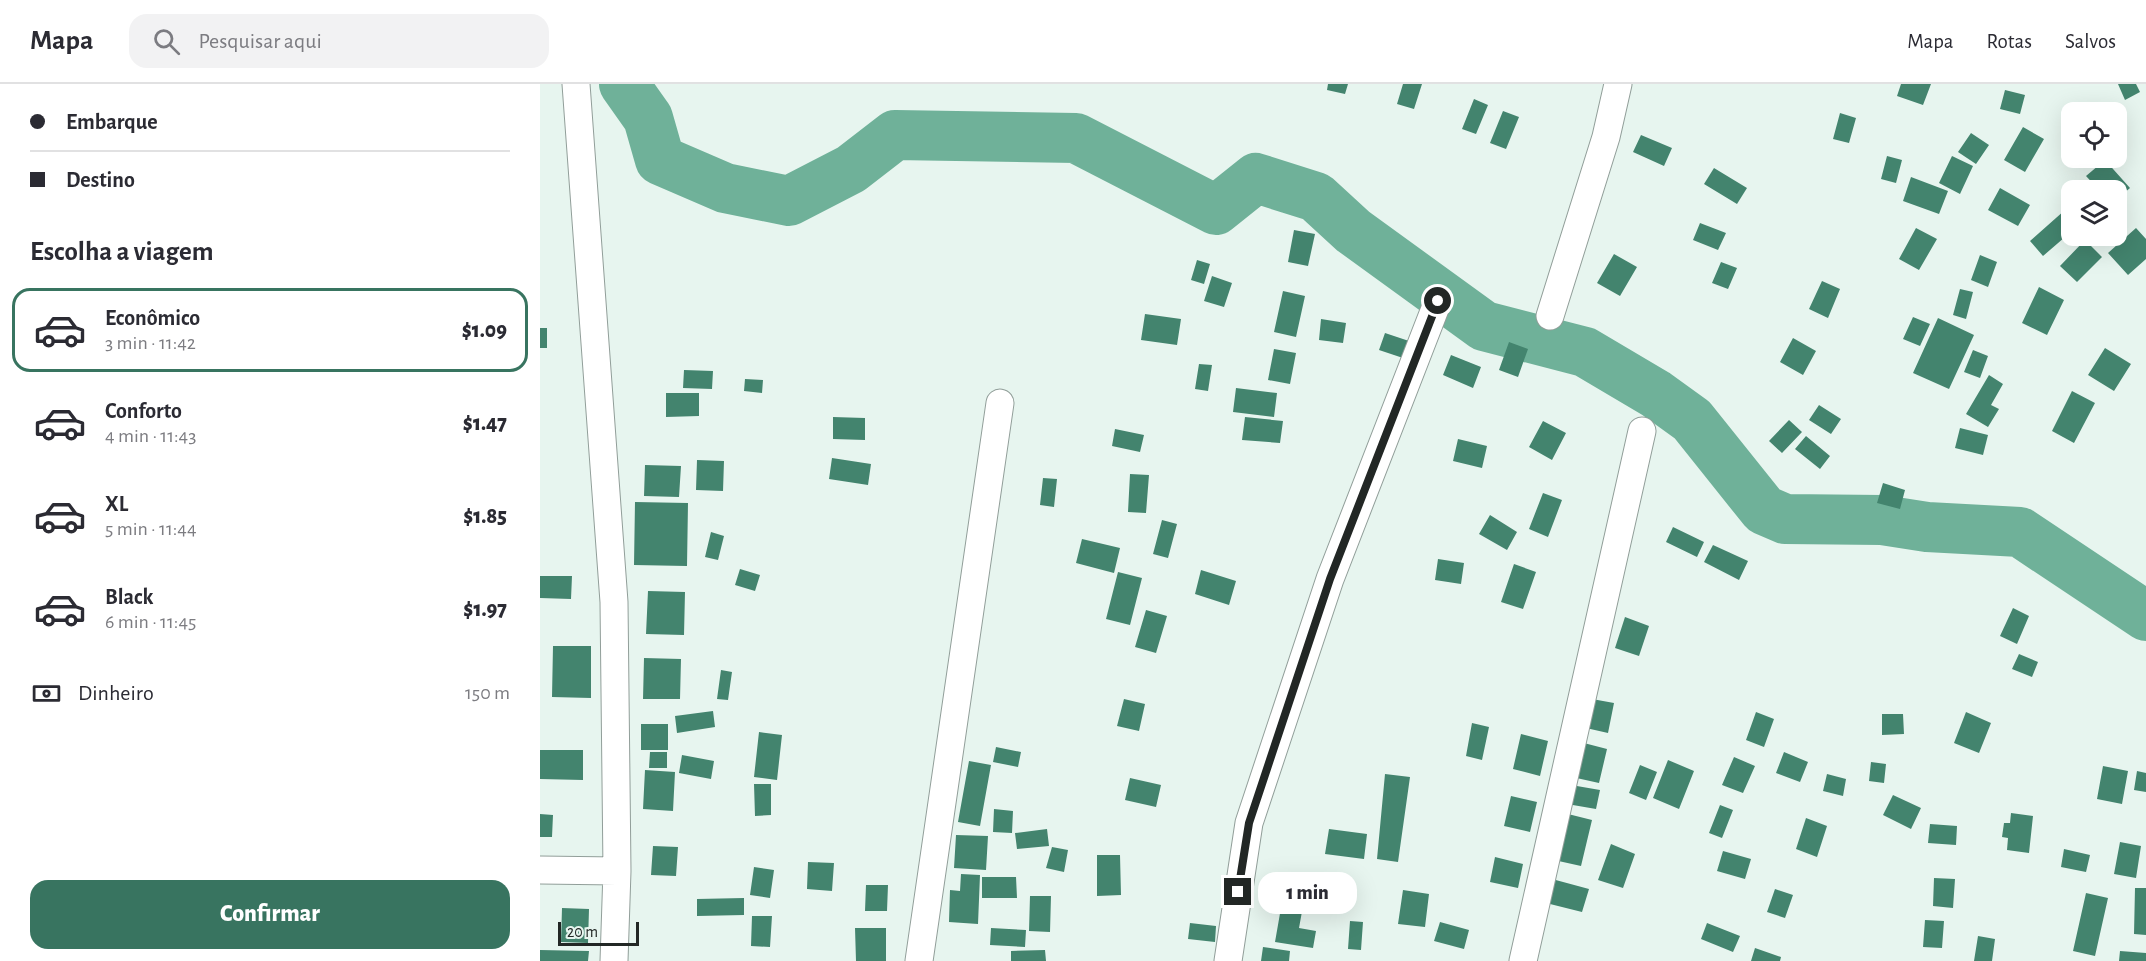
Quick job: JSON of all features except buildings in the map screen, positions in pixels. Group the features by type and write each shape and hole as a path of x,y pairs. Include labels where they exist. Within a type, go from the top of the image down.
{"street":[{"path":"576,84 614,602 617,871 614,961"},
{"path":"1550,316 1606,137 1618,84"},
{"path":"1228,961 1249,823 1330,579 1438,301"},
{"path":"919,961 1000,403"},
{"path":"1523,961 1642,431"},
{"path":"540,870 617,871"}],"waterway":[{"path":"624,84 648,118 660,160 725,188 789,201 851,169 895,135 1076,138 1216,210 1256,178 1316,197 1353,231 1484,326 1585,352 1656,394 1692,420 1764,510 1785,519 1882,520 1927,527 2020,532 2146,616"}],"route":[{"path":"1238,892 1249,823 1330,579 1438,301"}]}
